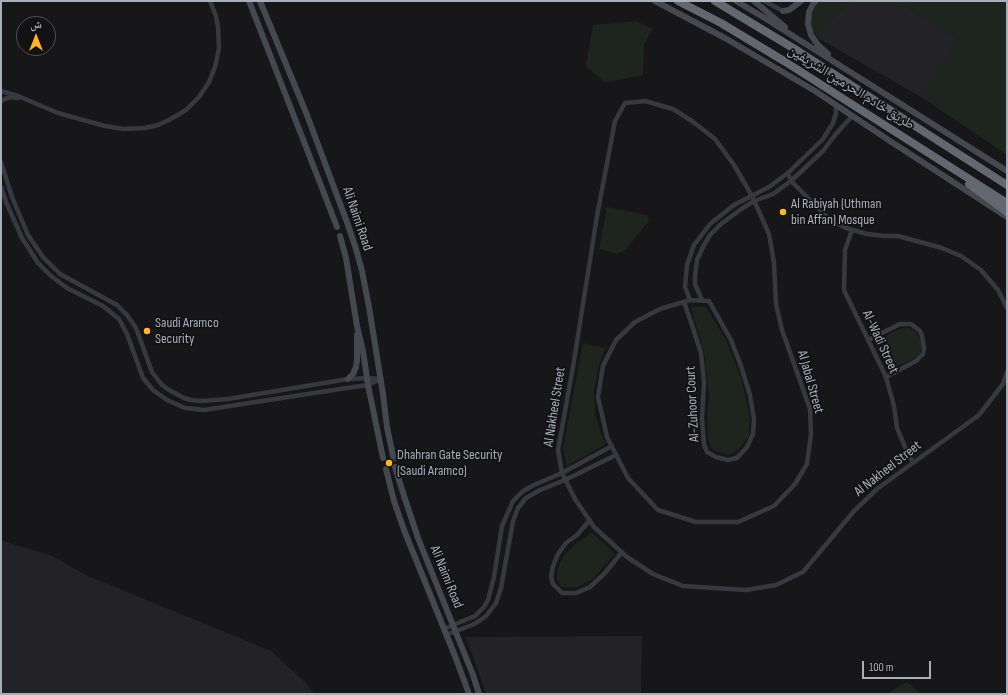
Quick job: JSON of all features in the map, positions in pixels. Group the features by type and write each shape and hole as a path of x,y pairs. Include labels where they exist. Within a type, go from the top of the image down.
{"highway":[{"name":"طريق خادم الحرمين الشريفين","path":"678,1 721,23 778,57 1007,203"},
{"name":"طريق خادم الحرمين الشريفين","path":"715,1 798,51 1007,185"},
{"path":"905,138 1007,212"}],"main road":[{"name":"Ali Naimi Road","path":"249,1 337,227"},
{"name":"Ali Naimi Road","path":"260,1 307,115 356,249 369,307 387,427 393,456"},
{"path":"655,1 724,38 815,91 1007,217"},
{"path":"736,1 839,64 1007,171"},
{"path":"754,1 805,43"},
{"path":"783,11 789,10 801,1"},
{"path":"816,1 812,4 809,12 808,24 811,34 818,45 839,64"},
{"name":"Ali Naimi Road","path":"340,236 346,258 357,326 383,458"},
{"path":"348,379 355,371 357,360 357,326"},
{"path":"382,451 384,454 388,454 391,449"},
{"name":"Ali Naimi Road","path":"395,467 418,538 473,675 479,694"},
{"name":"Ali Naimi Road","path":"386,469 394,501 404,530 469,694"},
{"path":"389,482 390,478 393,476 397,477 399,480"}],"street":[{"path":"1,91 27,100 58,114 93,124 133,129 158,125 186,110 209,82 215,67 219,48 219,32 216,16 210,1"},
{"path":"764,1 783,11"},
{"path":"1,101 11,97 27,100"},
{"name":"Al Nakheel Street","path":"752,196 734,165 715,140 692,121 673,109 644,101 625,103 615,121 597,216 558,450 562,473 575,499 594,527 627,557 653,574 683,586 746,590 776,585 802,572 854,511 877,489 979,415 1003,384 1007,372"},
{"path":"836,105 836,113 833,123 823,139 788,172 769,186 734,206 710,224 694,245 687,265 685,286 690,300 702,300 695,284 695,276 697,260 710,235 721,224 740,210 773,194 791,181 823,151 852,116"},
{"path":"1,162 12,197 28,235 43,257 60,274 117,305 127,315 136,328 152,372 157,380 169,390 184,398 200,401 235,398 348,379 380,379"},
{"path":"788,172 791,181 830,220 846,228 867,234 898,236 942,248 961,256 981,270 998,290 1007,308"},
{"path":"1,187 22,238 38,263 51,276 67,288 103,306 119,319 127,334 143,378 153,390 167,400 185,408 204,410 368,385 380,379"},
{"name":"Al Jabal Street","path":"690,300 660,310 635,322 616,340 603,366 598,397 607,437 616,456 628,478 658,510 696,522 738,522 774,506 795,484 807,464 812,434 810,410 782,330 776,304 774,263 769,234 752,196"},
{"name":"Al-Wadi Street","path":"852,230 845,250 844,290 886,378 894,406 897,428 913,463"},
{"name":"Al-Zuhoor Court","path":"684,302 701,353 704,382 702,419 704,444 707,452 716,457 728,460 737,458 747,447 753,434 754,419 750,395 731,340 709,300 702,300"},
{"path":"868,340 900,324 911,324 920,331 924,348 923,354 916,362 886,378"},
{"path":"127,334 134,334 136,328"},
{"path":"143,378 146,372 152,372"},
{"path":"445,632 453,624 475,616 484,607 488,600 494,578 502,526 514,501 523,491 562,473 612,446"},
{"path":"445,632 455,631 472,625 486,616 496,603 501,588 514,521 518,508 526,498 540,490 616,456"},
{"path":"590,520 577,535 566,543 558,554 553,566 551,577 553,584 562,593 576,593 590,587 604,574 622,552"}],"shaded area":[{"path":"821,1 851,1 819,32 821,34 818,38 813,31 810,20 815,7"},
{"path":"851,1 898,1 960,39 921,97 818,38 820,34 818,32"},
{"path":"898,1 1007,1 1007,155 921,97 959,39"},
{"path":"636,21 653,29 644,44 643,75 605,83 586,66 593,25"},
{"path":"607,207 647,215 649,221 625,250 617,254 599,249"},
{"path":"691,307 706,307 725,338 741,378 750,416 749,436 738,450 728,455 713,450 708,440 707,414 709,397 704,352"},
{"path":"901,328 910,328 916,332 920,339 922,348 919,354 912,360 889,369 877,341"},
{"path":"583,343 605,348 599,365 594,390 595,414 601,434 606,444 567,466 563,448"},
{"path":"592,533 615,554 593,579 576,588 562,587 556,579 558,567 564,555 578,542"},
{"path":"1,540 50,555 88,576 271,651 307,684 314,694 1,694"},
{"path":"642,636 641,694 486,694 466,637"},
{"path":"907,682 921,694 886,694"}],"tunnel":[{"path":"393,456 395,467"}],"place":[{"name":"Al Rabiyah (Uthman bin Affan) Mosque","path":"783,212"},
{"name":"Saudi Aramco Security","path":"147,331"},
{"name":"Dhahran Gate Security (Saudi Aramco)","path":"389,463"}]}
